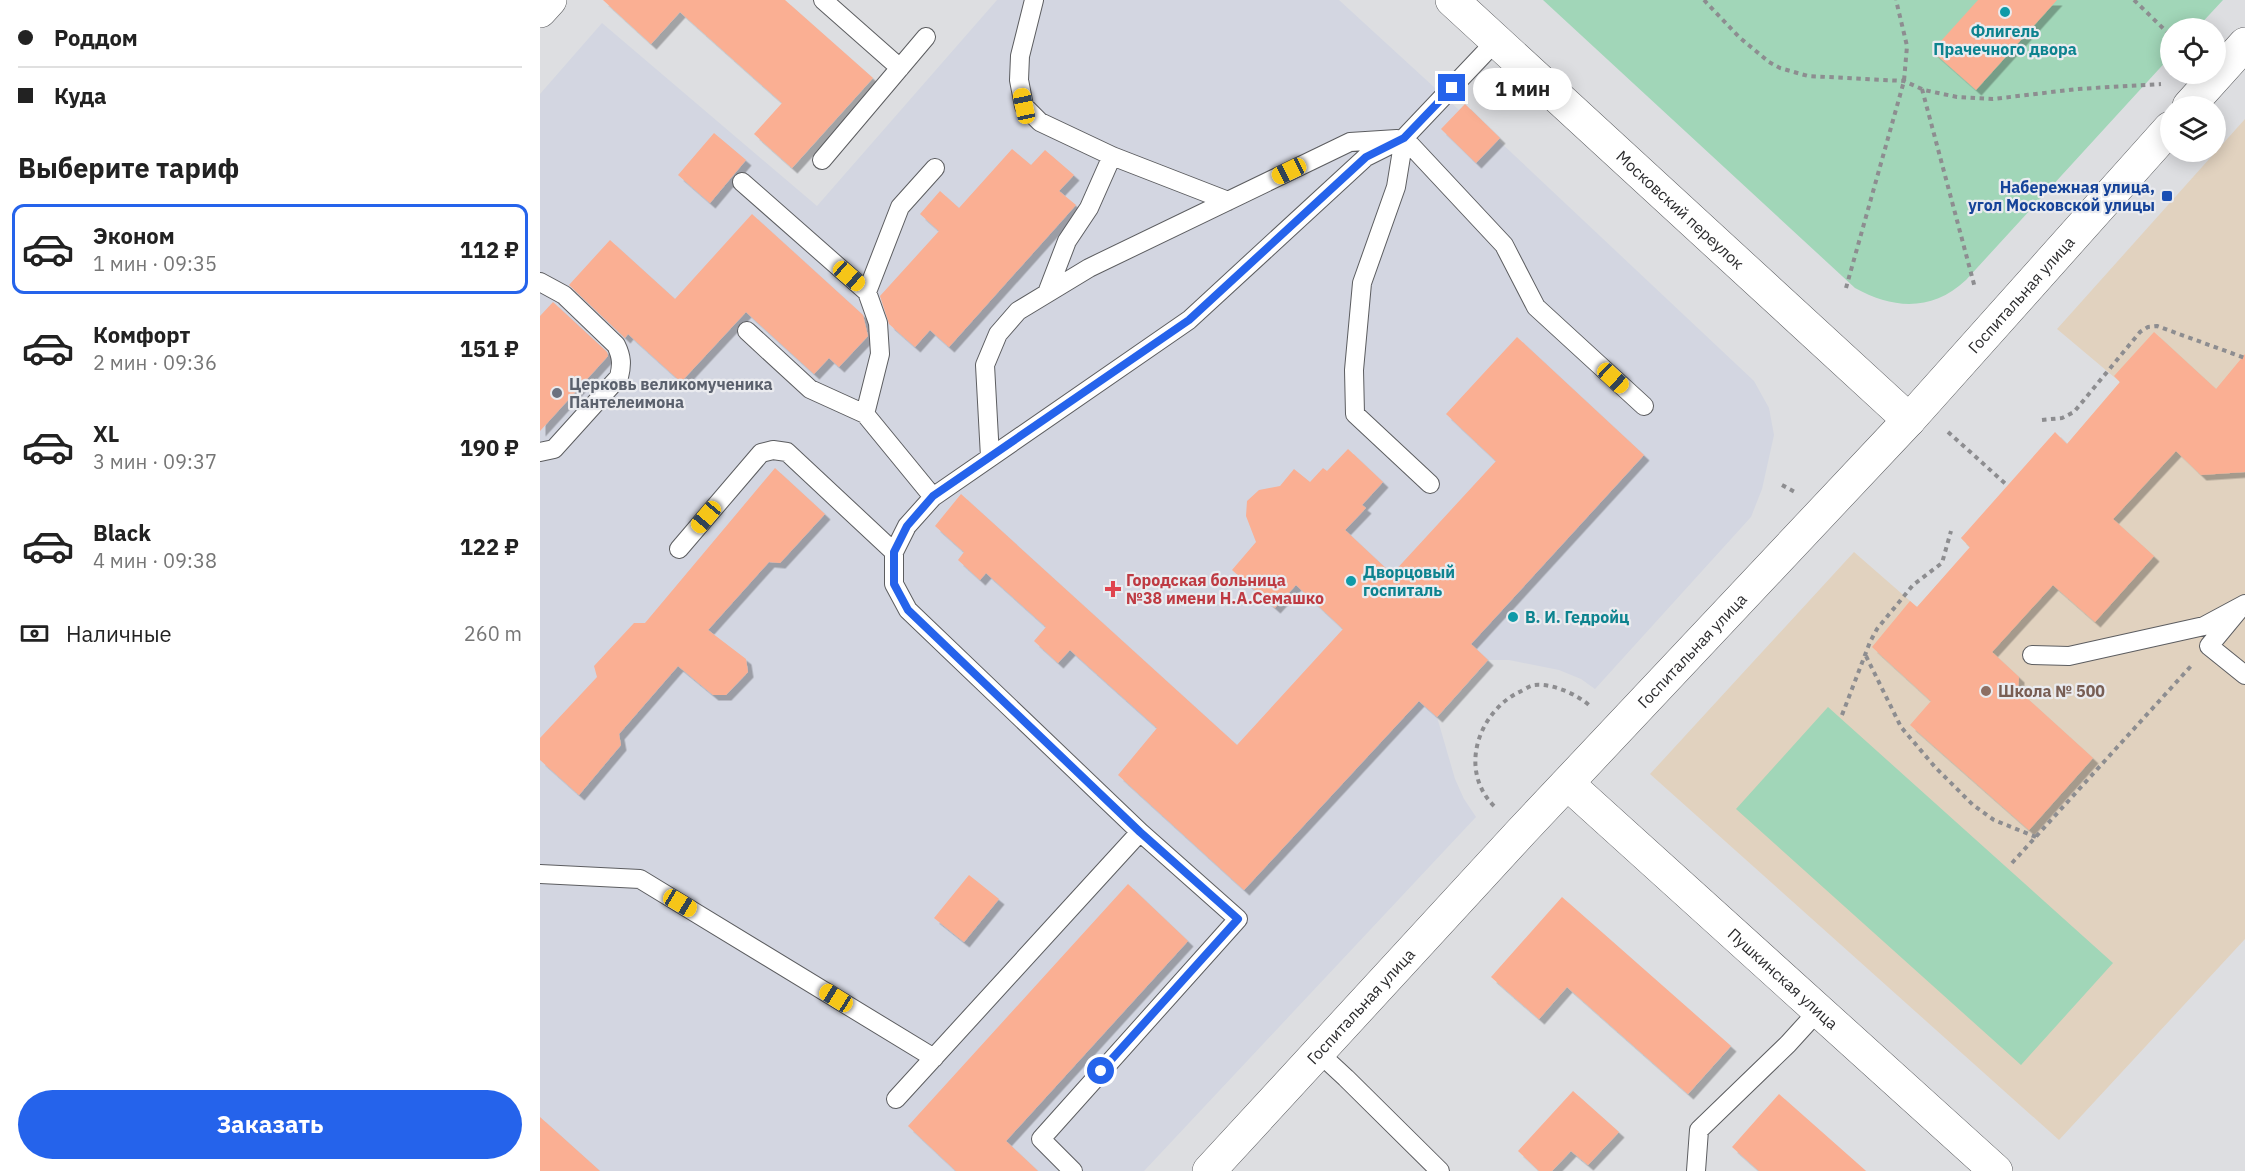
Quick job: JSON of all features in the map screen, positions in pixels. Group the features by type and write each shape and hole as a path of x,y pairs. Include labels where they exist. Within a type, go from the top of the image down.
{"street":[{"path":"540,11 550,0"},
{"name":"Московский переулок","path":"1452,0 1909,420"},
{"path":"2199,96 2242,54"},
{"name":"Госпитальная улица","path":"1209,1171 1909,420 2160,139"},
{"name":"Пушкинская улица","path":"1568,784 1996,1171"}],"lane":[{"path":"823,0 900,68"},
{"path":"1034,0 1020,56 1019,80 1024,106 1040,122 1112,156 1228,201"},
{"path":"822,160 926,36"},
{"path":"1073,1171 1041,1139 1238,919 1140,832 908,610 894,584 894,552 907,526 933,496 1189,320 1366,157 1404,138 1496,41"},
{"path":"990,457 985,365 998,334 1018,311 1089,268 1350,142 1404,138"},
{"path":"1404,138 1504,245 1536,307 1644,406"},
{"path":"1404,138 1396,187 1362,283 1354,370 1354,414 1430,484"},
{"path":"1047,294 1066,240 1089,208 1112,156"},
{"path":"867,292 900,207 935,168"},
{"path":"742,182 867,292 878,323 880,354 864,414"},
{"path":"540,282 564,294 616,345 621,354 622,365 619,377 554,449 540,452"},
{"path":"747,332 810,390 864,414 933,496"},
{"path":"679,549 761,453 773,450 787,452 894,552"},
{"path":"2244,605 2209,646 2245,675"},
{"path":"2032,655 2069,656 2204,626 2244,605"},
{"path":"896,1099 1140,832"},
{"path":"540,874 640,879 934,1058"},
{"path":"1696,1171 1699,1130 1788,1044 1818,1011"},
{"path":"1318,1053 1440,1171"}],"path":[{"path":"1704,0 1738,37 1769,62 1780,68 1808,76 1904,81 1922,89 1957,97 1994,99 2077,89 2161,84"},
{"path":"1846,288 1904,81 1907,46 1896,0"},
{"path":"2134,0 2160,25"},
{"path":"1922,89 1975,288"},
{"path":"2042,420 2062,418 2074,412 2140,332 2148,327 2157,326 2245,358"},
{"path":"1948,432 2008,486"},
{"path":"1842,715 1877,629 1913,585 1942,563 1951,531"},
{"path":"2012,863 2209,646"},
{"path":"1866,656 1901,727 1935,767 1973,805 1994,820 2036,837"},
{"path":"1494,806 1486,798 1475,775 1476,748 1486,723 1506,699 1533,685 1562,689 1589,705"}],"shaded area":[{"name":"Городская больница №38 имени Н.А.Семашко","path":"997,0 1339,0 1459,110 1465,104 1500,138 1498,140 1754,381 1769,408 1774,435 1762,489 1751,517 1595,689 1581,679 1559,670 1509,660 1488,660 1437,717 1455,779 1476,817 1144,1171 540,1171 540,94 602,23 817,206"},
{"name":"Школа № 500","path":"2245,119 2245,939 2059,1140 1650,774 1854,552 1917,607 1970,548 1961,538 2067,444 2120,382 2057,329 2207,162 2226,162 2226,140"}],"green space":[{"path":"1543,0 2223,0 2206,18 2160,18 2160,68 1966,280 1940,298 1912,304 1884,300 1855,288"},
{"path":"1828,707 2113,963 2021,1065 1736,809"}],"building":[{"path":"603,0 785,0 873,78 792,168 754,134 782,103 680,12 651,44"},
{"path":"1978,0 2057,0 1976,90 1932,51"},
{"path":"1465,104 1500,138 1476,163 1441,129"},
{"path":"714,133 746,160 710,203 678,175"},
{"path":"1012,149 1031,165 1045,150 1074,175 1059,191 1076,205 949,347 930,330 915,347 889,324 880,296 939,231 920,214 940,191 959,208"},
{"path":"752,214 863,315 868,336 839,367 829,358 814,374 746,312 681,382 628,334 625,338 569,285 610,240 675,299"},
{"name":"Церковь великомученика Пантелеимона","path":"553,302 607,352 608,356 540,431 540,316"},
{"path":"2154,332 2216,389 2245,354 2245,472 2201,475 2176,451 2113,519 2154,556 2095,622 2053,585 1992,652 2019,677 2018,690 2093,758 2029,830 1910,725 1931,701 1872,647 1910,601 1917,607 1970,547 1961,538 2055,432 2067,444 2120,382 2114,376"},
{"path":"1517,337 1644,455 1471,644 1488,660 1437,717 1419,701 1244,890 1118,775 1157,728 1070,650 1058,663 1034,641 1046,627 986,573 980,580 958,560 964,552 935,526 961,494 1237,745 1343,629 1296,585 1275,608 1232,570 1256,542 1246,516 1247,501 1259,490 1280,486 1294,469 1310,482 1323,468 1327,471 1348,449 1383,482 1362,505 1366,508 1345,530 1392,574 1496,461 1446,414"},
{"path":"775,468 825,514 780,563 769,562 708,630 746,659 748,672 726,695 713,695 678,666 619,734 621,745 579,795 540,760 540,738 597,677 594,666 634,623 645,623"},
{"path":"969,875 999,899 964,942 934,918"},
{"path":"1128,884 1188,941 1006,1141 1038,1171 956,1171 908,1126"},
{"path":"1562,897 1731,1046 1688,1094 1567,987 1539,1019 1491,977"},
{"path":"1573,1091 1619,1132 1588,1165 1571,1151 1552,1171 1539,1171 1518,1151"},
{"path":"1779,1094 1866,1171 1759,1171 1732,1147"},
{"path":"540,1117 600,1171 540,1171"}],"place":[{"name":"Флигель Прачечного двора","path":"2005,12"},
{"name":"Набережная улица, угол Московской улицы","path":"2167,196"},
{"name":"Церковь великомученика Пантелеимона","path":"557,393"},
{"name":"Дворцовый госпиталь","path":"1351,581"},
{"name":"Городская больница №38 имени Н.А.Семашко","path":"1113,589"},
{"name":"В. И. Гедройц","path":"1513,617"},
{"name":"Школа № 500","path":"1986,691"}],"route":[{"path":"1101,1071 1238,919 1140,832 908,610 894,584 894,552 907,526 933,496 1189,320 1366,157 1404,138 1452,88"}]}
